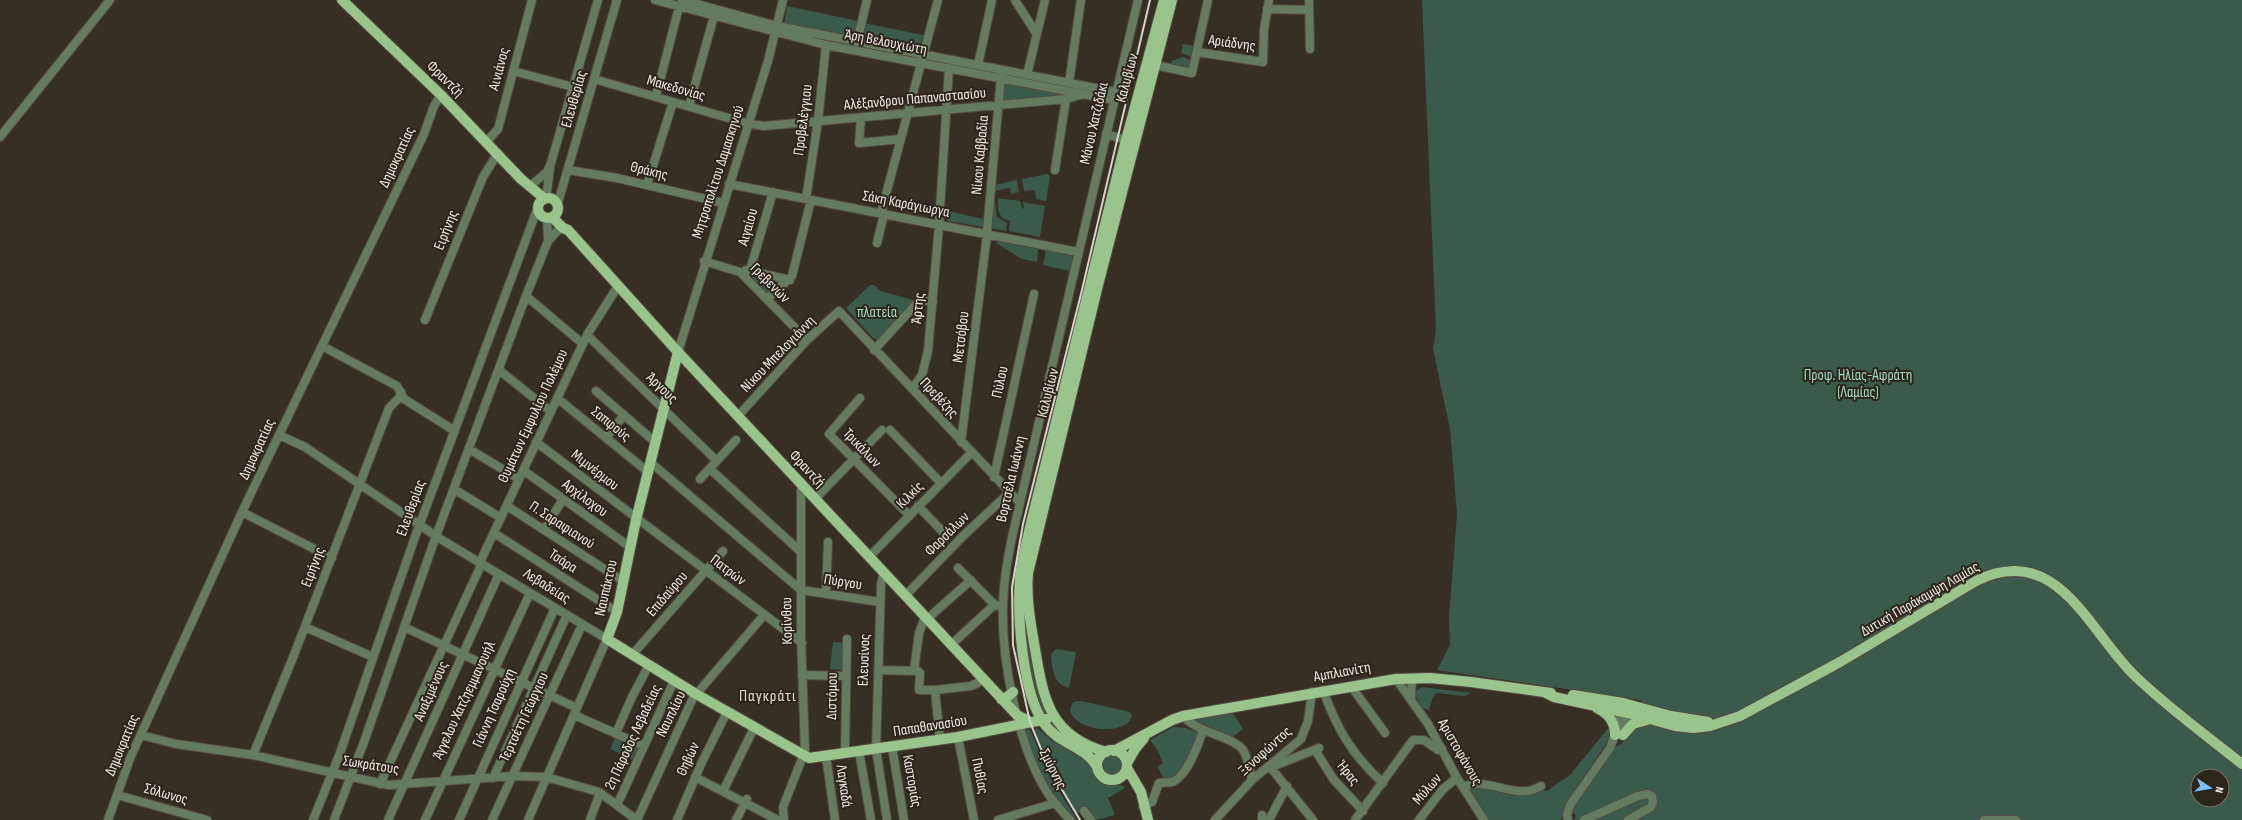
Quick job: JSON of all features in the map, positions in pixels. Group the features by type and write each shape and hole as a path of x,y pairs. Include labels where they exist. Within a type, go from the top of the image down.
{"main road":[{"name":"Φραντζή","path":"342,0 441,95 527,184 526,190 542,202 540,213 553,213 566,223 565,228 678,352 1001,699 1017,715 1030,722"},
{"name":"Καλυβίων","path":"1098,770 1090,756 1057,737 1041,720 1031,694 1023,652 1020,607 1022,566 1126,140 1164,0"},
{"name":"Καλυβίων","path":"1110,751 1078,739 1059,723 1049,708 1042,690 1028,604 1028,573 1098,285 1172,0"},
{"path":"542,202 554,201 553,213"},
{"name":"Ναυπάκτου","path":"607,639 617,612 636,520 678,352"},
{"name":"Δυτική Παράκαμψη Λαμίας","path":"1626,708 1651,719 1675,726 1693,728 1706,727 1722,722 1752,710 1840,662 1980,579 1998,573 2016,571 2044,578 2067,593 2134,675 2242,764"},
{"name":"Λεβαδείας","path":"607,639 696,694 804,756"},
{"name":"Αμπλιανίτη","path":"1110,751 1183,716 1323,690 1396,679 1412,678 1471,682 1546,693 1561,693 1626,708"},
{"path":"1001,699 1007,697 1013,692"},
{"name":"Αμπλιανίτη","path":"1546,693 1554,697 1590,705"},
{"path":"1590,705 1609,716 1619,735 1635,722 1651,719"},
{"name":"Δυτική Παράκαμψη Λαμίας","path":"1590,705 1626,708 1691,720 1722,722"},
{"name":"Παπαθανασίου","path":"804,756 813,758 940,740 1019,726 1041,720 1059,723"},
{"name":"Αμπλιανίτη","path":"1127,765 1135,748 1148,734"},
{"path":"1143,807 1141,792 1122,754 1110,751 1099,759 1098,770 1105,778 1117,779 1131,786 1143,807 1148,820"},
{"path":"1117,779 1123,775 1127,765"}],"street":[{"path":"0,137 110,0"},
{"name":"Αινιάνος","path":"487,141 498,129 532,0"},
{"name":"Ελευθερίας","path":"313,820 340,753 420,524 542,202 550,167 598,0"},
{"name":"Ελευθερίας","path":"548,241 553,213 568,170 618,0"},
{"name":"Άρη Βελουχιώτη","path":"655,0 680,3 826,45 923,59 978,65 1069,83 1115,96"},
{"name":"Μητροπολίτου Δαμασκηνού","path":"678,352 704,261 749,123 776,30 783,0"},
{"path":"857,42 867,0"},
{"path":"878,243 883,214 907,114 938,0"},
{"path":"978,65 992,0"},
{"path":"1015,0 1036,33"},
{"path":"1027,74 1045,0"},
{"path":"1069,83 1081,0"},
{"name":"Μάνου Χατζιδάκι","path":"1078,252 1138,0"},
{"path":"1154,65 1192,73 1208,0"},
{"path":"1269,0 1267,9 1309,10"},
{"path":"1309,0 1310,49"},
{"path":"656,96 680,3"},
{"name":"Άρη Βελουχιώτη","path":"680,3 714,16 776,30 857,42 923,59 949,68 1084,94 1115,96"},
{"name":"Αριάδνης","path":"1197,52 1263,62 1263,36 1267,9"},
{"path":"690,106 714,16"},
{"name":"Προβελέγγιου","path":"790,280 794,270 809,199 826,45"},
{"name":"Άρτης","path":"912,390 919,381 925,366 933,302 949,68"},
{"path":"513,71 573,87"},
{"name":"Νίκου Καββαδία","path":"987,234 1001,77"},
{"name":"Μακεδονίας","path":"594,79 749,123"},
{"name":"Αλέξανδρου Παπαναστασίου","path":"749,123 764,126 946,111 1066,99 1084,94"},
{"name":"Δημοκρατίας","path":"108,820 141,735 242,512 424,134 435,104 441,95"},
{"path":"1055,170 1066,99"},
{"path":"647,186 674,102"},
{"path":"861,118 859,143 901,139"},
{"path":"1106,134 1126,140"},
{"name":"Ειρήνης","path":"424,320 483,177 498,154"},
{"name":"Ελευθερίας","path":"527,184 542,177 550,167"},
{"name":"Θράκης","path":"568,170 617,178 723,203"},
{"name":"Σάκη Καράγιωργα","path":"729,184 1078,252"},
{"name":"Αιγαίου","path":"750,270 773,192"},
{"path":"334,820 436,536 526,296 548,241 565,228"},
{"name":"Μετσόβου","path":"961,442 987,234"},
{"name":"Βορτσέλα Ιωάννη","path":"1017,715 999,605 1020,503 1078,252"},
{"name":"Γρεβενών","path":"704,261 740,272 807,340"},
{"path":"740,272 750,270 790,280"},
{"path":"767,299 790,280"},
{"name":"Θυμάτων Εμφυλίου Πολέμου","path":"380,784 550,411 587,335 618,286"},
{"name":"Πύλου","path":"994,477 1034,294"},
{"path":"526,296 583,344"},
{"path":"874,350 918,302 922,300 933,302"},
{"name":"Πρεβέζης","path":"839,311 971,453 1020,503"},
{"name":"Νίκου Μπελογιάννη","path":"738,416 807,340 839,311"},
{"name":"Άργους","path":"587,335 717,461"},
{"path":"322,346 397,386 404,398 455,431"},
{"path":"499,370 550,411"},
{"path":"596,391 655,442"},
{"name":"Ειρήνης","path":"253,755 305,627 389,408 399,398 401,392"},
{"name":"Σαπφούς","path":"557,398 648,472"},
{"name":"Τρικάλων","path":"860,398 829,434 909,515"},
{"path":"606,438 624,415"},
{"path":"815,499 853,459 886,430 941,483"},
{"name":"Λεβαδείας","path":"279,435 305,447 436,536 607,639"},
{"path":"700,479 736,440"},
{"name":"Μιμνέρμου","path":"536,442 636,520"},
{"path":"469,449 519,479"},
{"name":"Κιλκίς","path":"869,557 971,453"},
{"path":"650,462 801,590"},
{"path":"710,469 801,552"},
{"name":"Αρχίλοχου","path":"523,470 630,547"},
{"name":"Κορίνθου","path":"802,484 801,590 804,756"},
{"path":"454,489 501,518"},
{"name":"Φαρσάλων","path":"906,596 963,536 1009,493"},
{"path":"544,530 563,499"},
{"name":"Π. Σαραφιανού","path":"507,506 623,581"},
{"path":"918,506 943,532"},
{"path":"242,512 332,558"},
{"name":"Πατρών","path":"636,520 802,643"},
{"name":"Τσάρα","path":"494,532 617,612"},
{"path":"826,594 828,542"},
{"name":"Επιδαύρου","path":"632,655 723,551"},
{"path":"951,645 999,605 958,568"},
{"name":"Ελευσίνος","path":"884,573 881,581 880,602 876,749 887,820"},
{"name":"Αναξιμένους","path":"388,820 499,574"},
{"path":"914,670 919,633 926,618 971,580"},
{"name":"Πύργου","path":"801,590 880,602"},
{"name":"Άγγελου Χατζηεμμανουήλ","path":"425,820 493,669 530,592"},
{"name":"Γιάννη Τσαρούχη","path":"459,820 555,608"},
{"path":"493,778 567,615"},
{"name":"Ναυπλίου","path":"637,820 696,694 764,615"},
{"name":"Τερτσέτη Γεώργιου","path":"492,820 582,625"},
{"path":"305,627 373,657"},
{"path":"404,628 549,695 616,734 644,746"},
{"name":"Ναυπάκτου","path":"528,820 607,639"},
{"name":"Διστόμου","path":"845,753 847,640"},
{"path":"616,734 632,697 649,665"},
{"path":"878,670 914,670 920,672 919,690 971,686 984,680"},
{"path":"802,675 846,676"},
{"path":"1411,698 1412,678"},
{"name":"Αριστοφάνους","path":"1396,679 1411,698 1442,749 1457,778 1484,820"},
{"name":"2η Πάροδος Λεβαδείας","path":"617,805 674,680"},
{"path":"1351,686 1385,734"},
{"path":"934,690 940,740"},
{"path":"1323,690 1336,723 1350,748 1367,768 1383,783"},
{"name":"Ξενοφώντος","path":"1215,820 1252,780 1301,739 1308,721 1312,692"},
{"path":"1568,820 1567,815 1570,805 1619,735 1626,708"},
{"name":"Θηβών","path":"677,820 695,777 727,712"},
{"name":"Σμύρνης","path":"1017,715 1019,726 1040,779 1055,803 1070,820"},
{"path":"1183,716 1203,731 1240,747 1246,757 1252,780"},
{"path":"725,787 754,728"},
{"path":"1143,807 1152,802 1159,784 1172,781 1184,770 1194,754 1203,731"},
{"name":"Σωκράτους","path":"141,735 176,744 253,755 380,784 442,782 512,776 546,776 600,793 637,820"},
{"name":"Πυθίας","path":"958,737 974,820"},
{"path":"1358,819 1414,739 1424,740 1438,750 1442,749"},
{"name":"Καστοριάς","path":"892,747 904,820"},
{"name":"Ήρας","path":"1271,768 1318,749 1334,780 1363,810"},
{"path":"859,751 870,820"},
{"path":"695,777 746,801 781,820 783,807 804,756"},
{"name":"Λαγκαδά","path":"826,756 834,820"},
{"path":"1263,771 1271,768 1313,820"},
{"name":"Μύλων","path":"1419,820 1443,789 1457,778"},
{"path":"1463,787 1471,783 1479,782 1520,791 1532,790 1541,786"},
{"path":"1264,818 1287,786"},
{"path":"590,820 600,793"},
{"path":"1584,820 1638,796 1647,794 1653,796 1654,802 1651,807 1628,820"},
{"name":"Σόλωνος","path":"117,795 207,820"},
{"path":"736,820 746,801"},
{"path":"998,820 1055,803"},
{"path":"1084,811 1090,820"},
{"path":"1984,820 2016,820"}],"green space":[{"name":"Προφ. Ηλίας-Αφράτη (Λαμίας)","path":"1422,0 2242,0 2242,820 1574,820 1576,816 1573,812 1574,805 1614,748 1622,743 1644,709 1641,700 1437,670 1450,645 1449,617 1457,514 1450,429 1433,349 1436,330"},
{"path":"787,6 858,21 855,37 784,24"},
{"path":"864,23 923,35 919,50 861,39"},
{"path":"1181,44 1195,46 1192,57 1181,53 1183,46"},
{"path":"1183,57 1192,61 1190,71 1169,66 1172,61"},
{"path":"1003,81 1065,94 1064,97 1001,103"},
{"path":"1047,174 1050,176 1046,201 1036,199 1035,190 1024,191 1022,179"},
{"path":"1017,180 1019,192 1011,194 1010,188 994,191 995,185"},
{"path":"994,197 997,217 1007,223 1006,231 991,228"},
{"path":"998,198 1020,201 1022,208 1024,209 1023,202 1045,206 1040,237 1009,231 1010,221 1006,220 1000,215 998,209"},
{"path":"947,211 984,219 983,227 948,221"},
{"path":"997,241 1038,249 1037,262 1022,259 996,243"},
{"path":"1046,250 1073,256 1070,271 1043,265"},
{"path":"750,274 781,281 764,297 748,279"},
{"name":"πλατεία","path":"870,285 874,285 881,291 913,300 878,340 873,338 846,308"},
{"path":"1025,627 1027,627 1033,673 1039,696 1050,716 1041,712 1029,672"},
{"path":"833,642 846,643 845,670 830,669"},
{"path":"1056,649 1076,652 1069,688 1060,683 1054,675 1051,654"},
{"path":"1422,687 1471,693 1464,696 1437,693 1433,697 1429,710 1422,708 1414,693"},
{"path":"1081,701 1126,711 1131,713 1132,717 1127,723 1119,727 1100,729 1089,727 1074,717 1070,710 1073,702"},
{"path":"1232,712 1243,729 1233,737 1195,720"},
{"path":"1610,726 1610,738 1572,794 1561,820 1489,820 1472,793 1470,787 1525,796 1544,790 1547,791 1570,775"},
{"path":"1173,727 1186,728 1200,733 1185,765 1169,780 1163,777 1158,767 1163,763 1158,751 1150,740"},
{"path":"1037,728 1051,740 1087,761 1099,780 1124,786 1125,788 1108,798 1115,815 1096,820 1088,808 1077,813 1048,762 1035,729"},
{"path":"1030,729 1048,773 1077,820 1074,820 1058,800 1044,778 1028,742 1025,730"},
{"path":"616,736 639,747 634,760 610,749"},
{"path":"1108,755 1116,755 1122,761 1122,769 1116,775 1108,775 1102,769 1102,761"}],"railway":[{"path":"1080,820 1048,766 1030,722 1013,645 1012,587 1023,524 1081,294 1150,0"}],"district":[{"name":"Παγκράτι","path":"768,696"}]}
